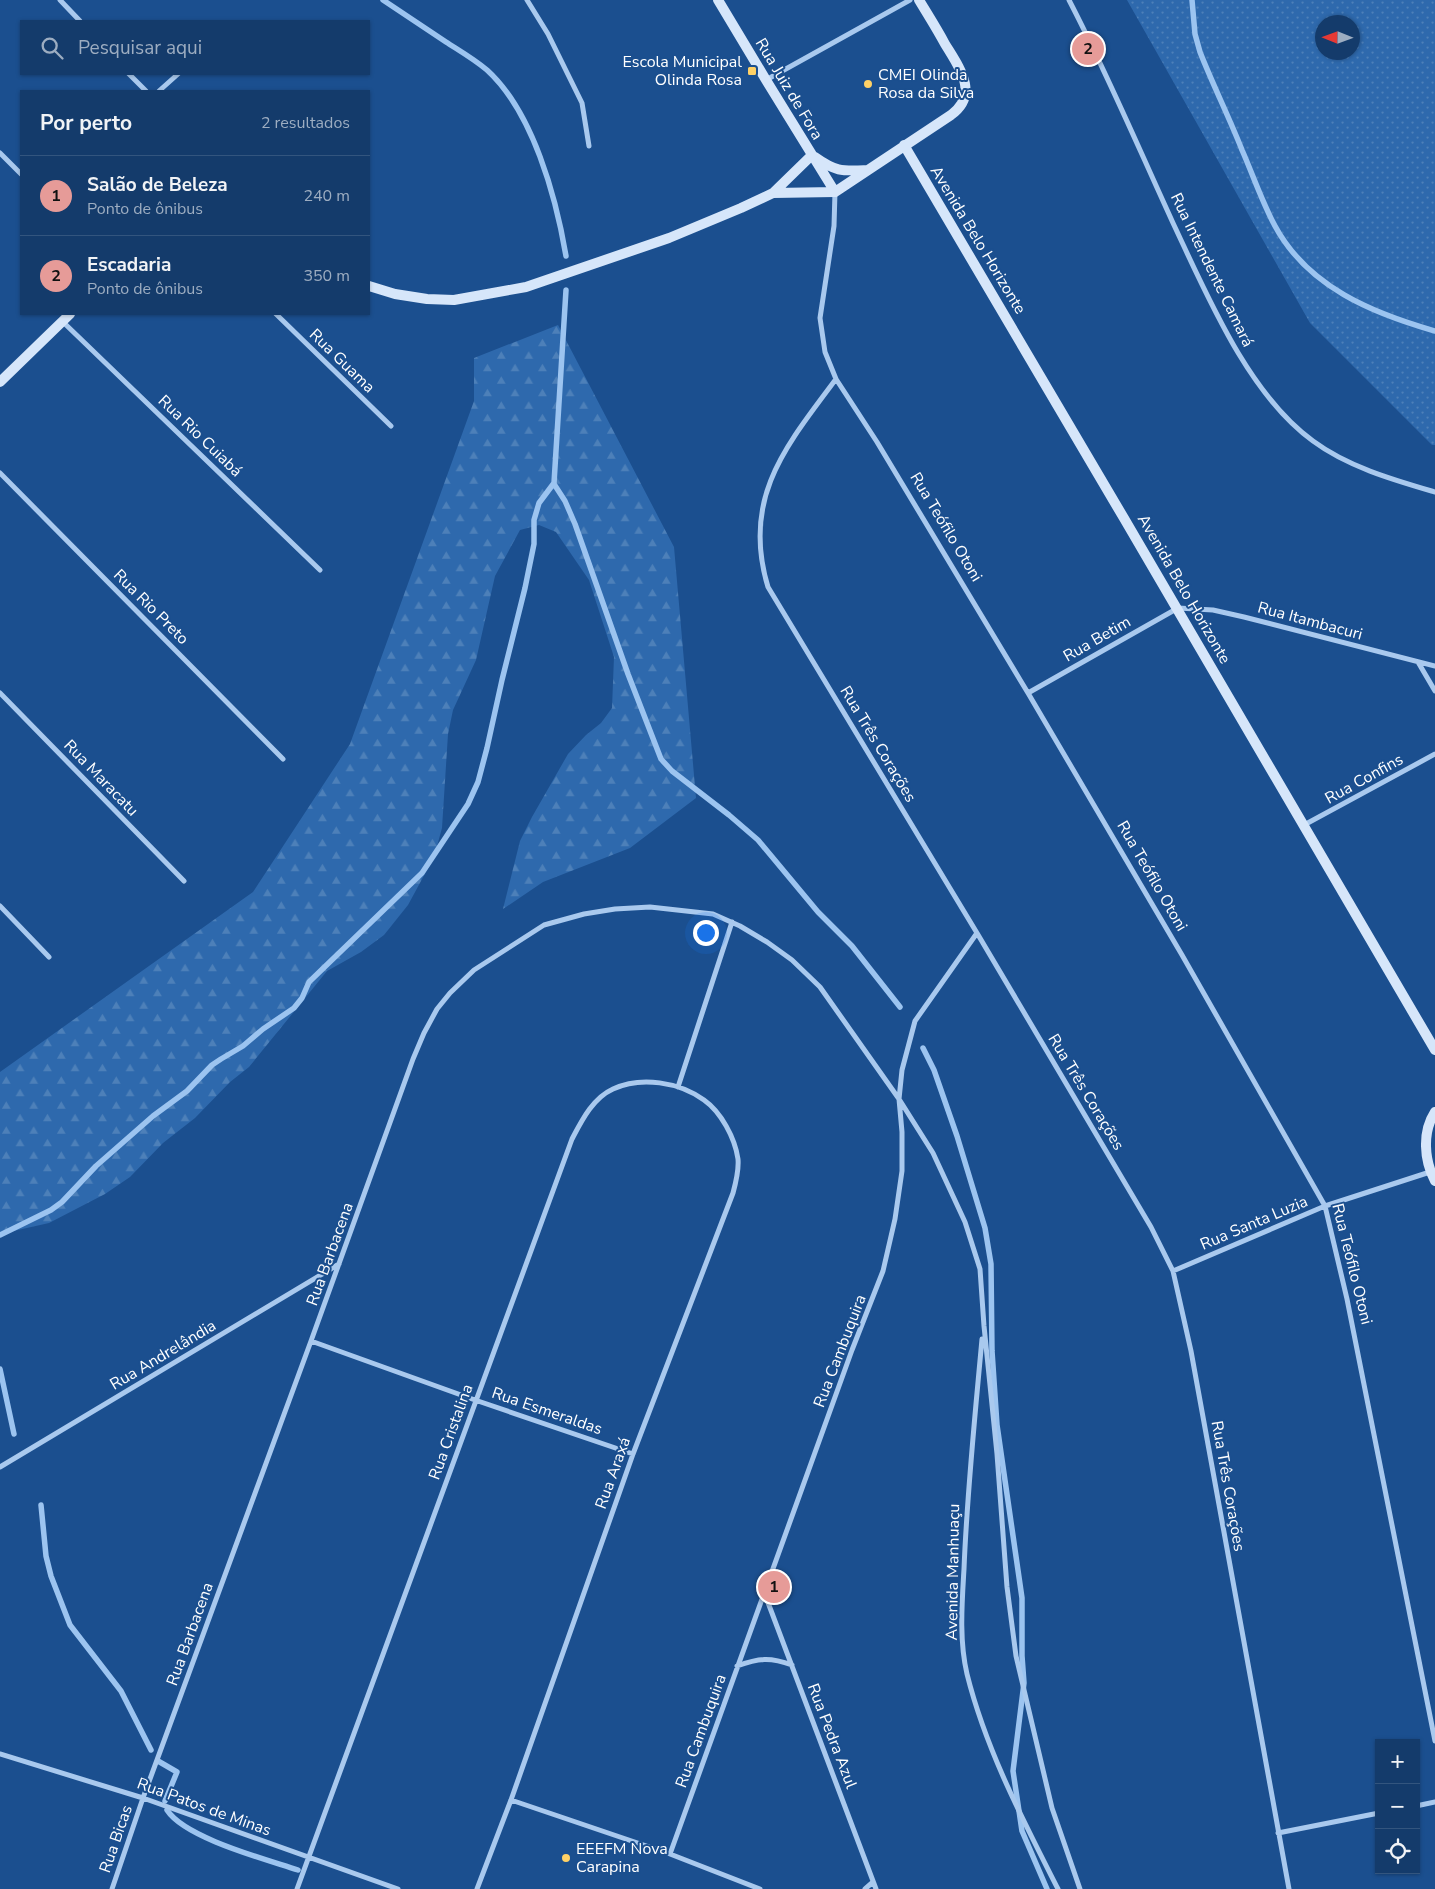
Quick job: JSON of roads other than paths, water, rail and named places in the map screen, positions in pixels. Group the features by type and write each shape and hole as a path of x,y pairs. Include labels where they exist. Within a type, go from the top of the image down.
{"street":[{"path":"60,0 79,20"},
{"path":"526,0 548,34 582,103 589,146"},
{"name":"Rua Juiz de Fora","path":"718,0 835,192"},
{"path":"766,80 910,0"},
{"path":"773,193 835,192 951,116 962,106 965,82 962,72 919,0"},
{"name":"Rua Intendente Camará","path":"1069,0 1206,293 1245,364 1292,424 1314,442 1370,470 1403,483 1435,492"},
{"path":"131,75 145,90"},
{"path":"160,90 177,75"},
{"name":"Avenida Belo Horizonte","path":"904,145 1178,608 1253,740 1435,1050"},
{"path":"0,153 20,173"},
{"path":"370,286 395,294 427,299 454,300 526,287 669,238 741,208 773,193 812,155 830,168 838,170 868,170"},
{"name":"Rua Teófilo Otoni","path":"835,192 834,226 820,318 825,352 836,379 882,451 1028,693 1177,947 1325,1206 1347,1299 1435,1741"},
{"name":"Rua Guama","path":"277,315 391,426"},
{"path":"2,376 66,317"},
{"name":"Rua Rio Cuiabá","path":"66,317 320,570"},
{"name":"Rua Três Corações","path":"836,379 788,444 772,473 763,503 760,529 759,547 762,568 768,587 977,933 1151,1228 1173,1271 1191,1351 1289,1889"},
{"name":"Rua Rio Preto","path":"0,473 283,759"},
{"name":"Rua Itambacuri","path":"1178,608 1213,610 1435,666"},
{"name":"Rua Betim","path":"1028,693 1178,608"},
{"path":"1418,662 1435,691"},
{"name":"Rua Maracatu","path":"0,693 184,881"},
{"name":"Rua Confins","path":"1304,825 1435,754"},
{"path":"0,906 49,957"},
{"name":"Rua Barbacena","path":"143,1798 312,1341 418,1047 437,1009 450,993 474,970 544,925 584,914 615,909 650,907 713,914 732,922"},
{"path":"678,1087 732,922 767,942 792,960 820,987 900,1099"},
{"path":"900,1099 902,1070 915,1021 977,933"},
{"name":"Rua Cristalina","path":"297,1889 562,1162 583,1119 595,1102 611,1090 629,1083 656,1082 678,1087"},
{"name":"Rua Araxá","path":"477,1889 511,1800 633,1454 734,1193 738,1158 732,1138 718,1115 704,1100 678,1087"},
{"name":"Avenida Manhuaçu","path":"900,1099 932,1153 965,1222 980,1269 1008,1587 1016,1656 1052,1808 1080,1889"},
{"name":"Rua Cambuquira","path":"670,1854 764,1592 883,1271 895,1219 902,1171 900,1099"},
{"path":"1433,1176 1426,1153 1427,1134 1435,1112"},
{"name":"Rua Santa Luzia","path":"1173,1271 1325,1206 1433,1176"},
{"name":"Rua Andrelândia","path":"0,1467 339,1264"},
{"name":"Avenida Manhuaçu","path":"984,1326 966,1515 961,1625 967,1673 991,1746 1026,1828 1058,1889"},
{"name":"Rua Esmeraldas","path":"312,1341 475,1400 633,1454"},
{"name":"Rua Pedra Azul","path":"764,1592 876,1889"},
{"path":"737,1666 766,1658 792,1665"},
{"name":"Rua Patos de Minas","path":"0,1754 143,1798 398,1889"},
{"name":"Rua Bicas","path":"112,1889 143,1798"},
{"path":"511,1800 670,1854 760,1889"},
{"path":"1420,1805 1435,1802"},
{"path":"1278,1833 1375,1814"},
{"path":"865,1889 874,1882"}],"waterway":[{"path":"383,0 477,62 503,88 530,132 540,157 556,208 566,256"},
{"path":"1192,0 1195,34 1200,52 1266,208 1289,247 1305,266 1344,295 1388,316 1435,331"},
{"path":"0,1235 51,1210 62,1202 96,1166 153,1116 187,1091 212,1065 243,1046 263,1029 294,1008 302,998 309,982 422,873 468,804 478,782 487,748 525,588 534,544 534,520 539,503 554,483 566,290"},
{"path":"554,484 565,501 575,524 628,674 661,759 672,771 758,840 818,912 852,946 900,1007"},
{"path":"923,1048 934,1070 957,1136 985,1228 991,1264 992,1351 997,1425 1022,1598 1024,1683 1013,1771 1022,1831 1047,1889"},
{"path":"0,1369 14,1434"},
{"path":"41,1505 46,1556 51,1576 70,1625 121,1691 151,1750"},
{"path":"158,1761 177,1772 165,1801"},
{"path":"167,1810 176,1820 190,1830 247,1854 298,1870"}],"place":[{"name":"Escadaria","path":"1088,49"},
{"name":"Escola Municipal Olinda Rosa","path":"752,71"},
{"name":"CMEI Olinda Rosa da Silva","path":"868,84"},
{"name":"Salão de Beleza","path":"774,1587"},
{"name":"EEEFM Nova Carapina","path":"566,1858"}]}
